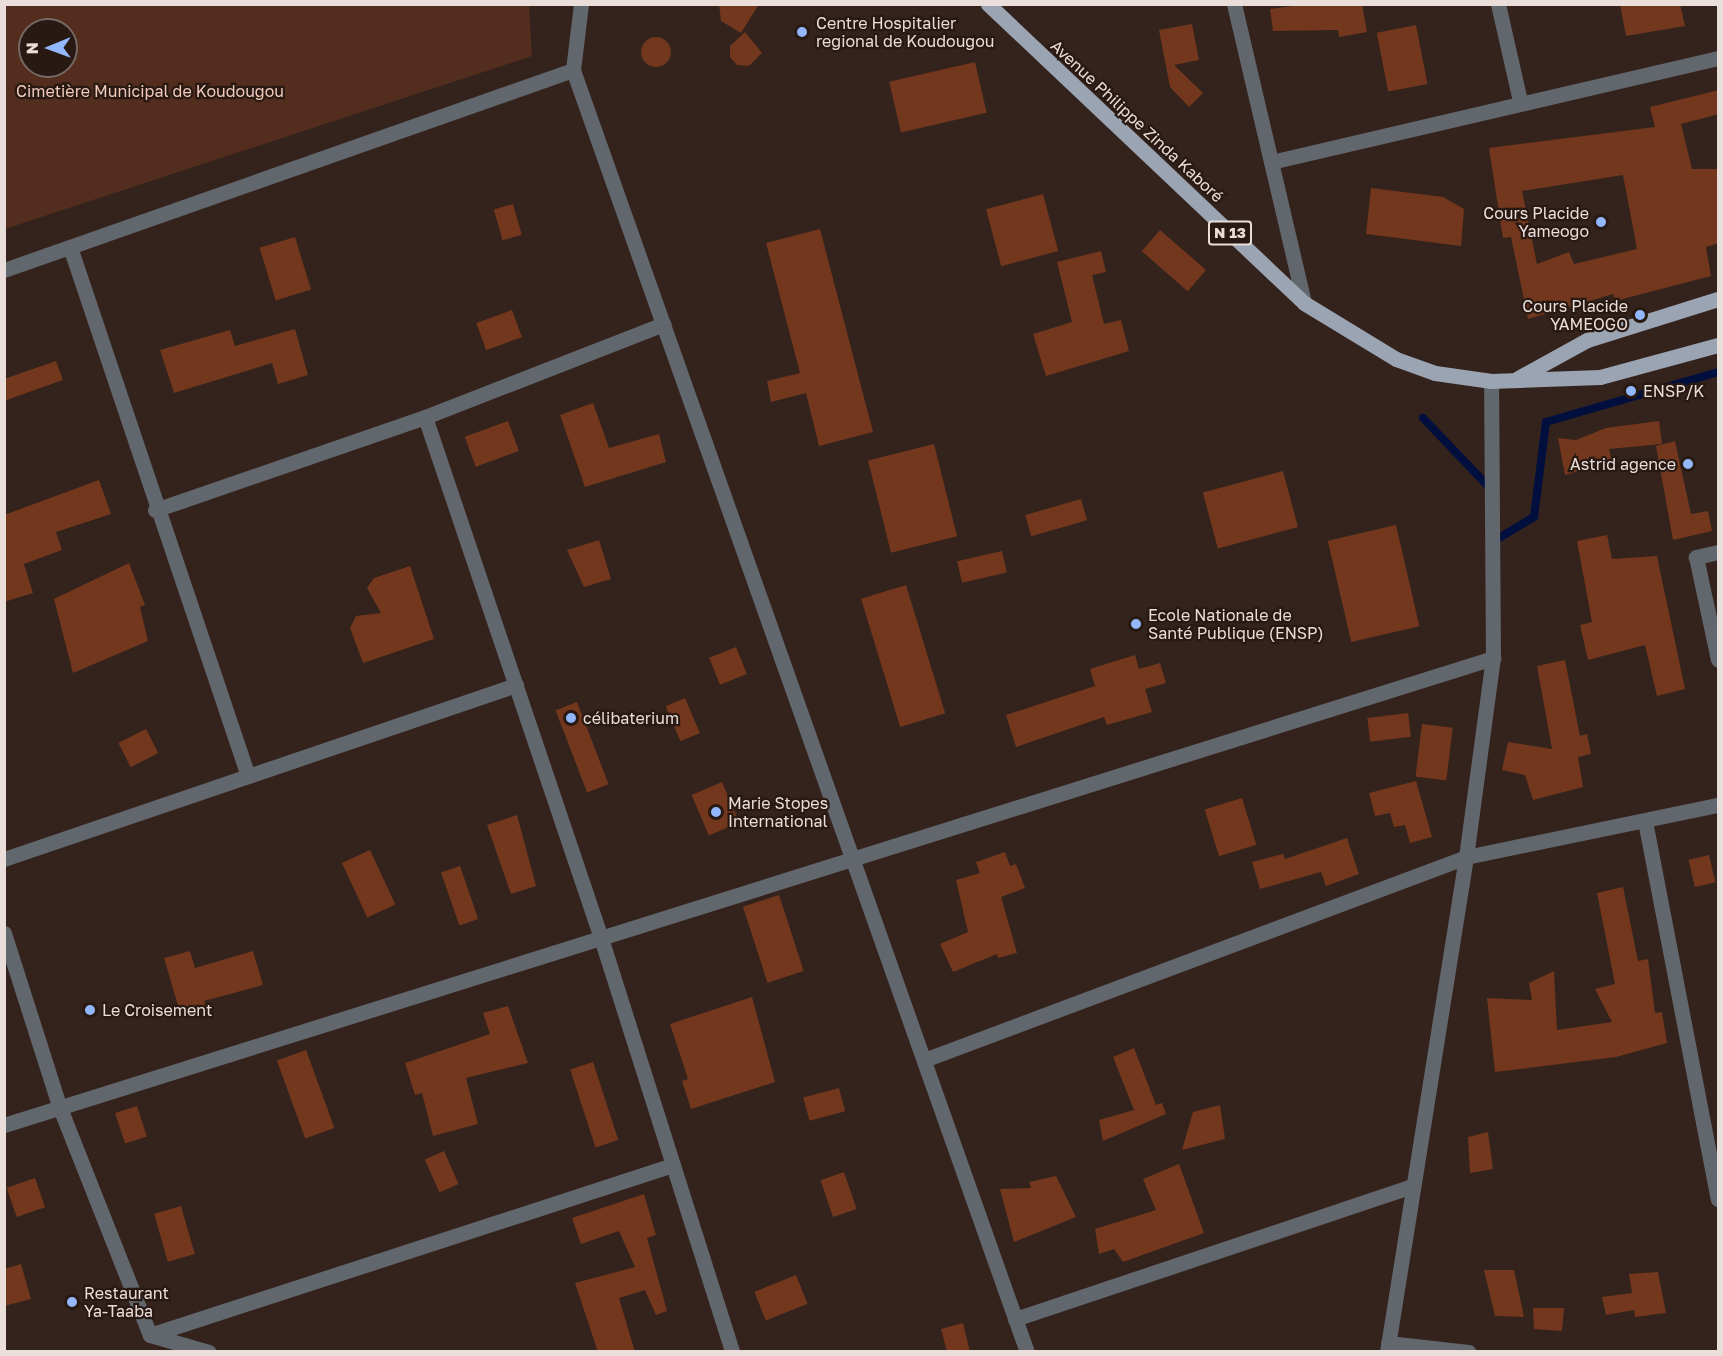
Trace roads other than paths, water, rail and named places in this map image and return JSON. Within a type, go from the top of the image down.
[{"type":"main road","name":"Avenue Philippe Zinda Kaboré","points":[[988,4],[1304,303],[1396,359],[1435,373],[1491,381],[1600,377],[1719,345]]},
{"type":"main road","name":"Avenue Philippe Zinda Kaboré","points":[[1516,379],[1587,340],[1719,300]]},
{"type":"street","points":[[581,4],[573,70],[1027,1352]]},
{"type":"street","points":[[1234,4],[1304,303]]},
{"type":"street","points":[[1498,4],[1520,101]]},
{"type":"street","points":[[1271,162],[1520,101],[1719,58]]},
{"type":"street","points":[[4,270],[573,70]]},
{"type":"street","points":[[70,247],[154,510],[248,776]]},
{"type":"street","points":[[154,510],[425,417],[663,324]]},
{"type":"street","points":[[1468,1352],[1388,1347],[1466,857],[1493,658],[1491,381]]},
{"type":"street","points":[[425,417],[601,938],[732,1352]]},
{"type":"street","points":[[1719,552],[1696,557],[1719,660]]},
{"type":"street","points":[[4,1125],[1493,658]]},
{"type":"street","points":[[4,859],[516,685]]},
{"type":"street","points":[[924,1060],[1466,857],[1719,805]]},
{"type":"street","points":[[1645,821],[1719,1199]]},
{"type":"street","points":[[4,933],[60,1108],[150,1335]]},
{"type":"street","points":[[150,1335],[673,1165]]},
{"type":"street","points":[[1015,1319],[1413,1186]]},
{"type":"street","points":[[150,1335],[209,1352]]},
{"type":"waterway","points":[[1494,541],[1534,517],[1546,422],[1718,372]]},
{"type":"waterway","points":[[1423,418],[1490,488]]},
{"type":"place","name":"Centre Hospitalier regional de Koudougou","points":[[802,32]]},
{"type":"place","name":"Cours Placide Yameogo","points":[[1601,222]]},
{"type":"place","name":"Cours Placide YAMEOGO","points":[[1640,315]]},
{"type":"place","name":"ENSP/K","points":[[1631,391]]},
{"type":"place","name":"Astrid agence","points":[[1688,464]]},
{"type":"place","name":"Ecole Nationale de Santé Publique (ENSP)","points":[[1136,624]]},
{"type":"place","name":"célibaterium","points":[[571,718]]},
{"type":"place","name":"Marie Stopes International","points":[[716,812]]},
{"type":"place","name":"Le Croisement","points":[[90,1010]]},
{"type":"place","name":"Restaurant Ya-Taaba","points":[[72,1302]]},
{"type":"park label","name":"Cimetière Municipal de Koudougou","points":[[150,91]]}]
